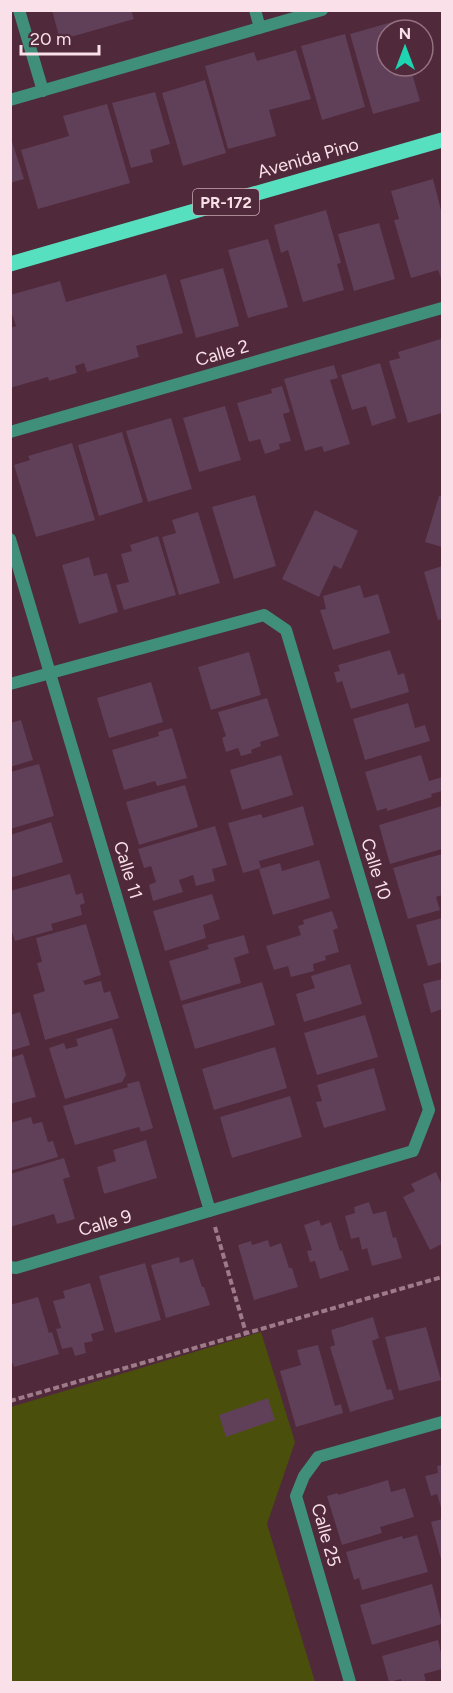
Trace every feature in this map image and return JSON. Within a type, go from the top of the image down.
[{"type":"main road","name":"Avenida Pino","points":[[10,264],[442,140]]},
{"type":"street","points":[[19,10],[43,91]]},
{"type":"street","points":[[255,10],[260,28]]},
{"type":"street","points":[[10,100],[322,10]]},
{"type":"street","name":"Calle 2","points":[[10,432],[442,308]]},
{"type":"street","name":"Calle 11","points":[[10,540],[210,1211]]},
{"type":"street","name":"Calle 10","points":[[50,672],[264,615],[286,630],[429,1110],[413,1150],[210,1211]]},
{"type":"street","points":[[10,684],[50,672]]},
{"type":"street","name":"Calle 9","points":[[10,1267],[16,1268],[210,1211]]},
{"type":"street","name":"Calle 25","points":[[350,1683],[296,1496],[304,1476],[318,1456],[442,1422]]},
{"type":"path","points":[[210,1211],[246,1333]]},
{"type":"path","points":[[10,1401],[442,1277]]},
{"type":"green space","points":[[261,1332],[295,1442],[267,1524],[315,1682],[11,1682],[11,1407]]},
{"type":"building","points":[[52,10],[131,10],[134,19],[60,40]]},
{"type":"building","points":[[375,27],[375,78],[413,78],[420,101],[373,114],[350,34]]},
{"type":"building","points":[[345,34],[365,107],[322,120],[301,46]]},
{"type":"building","points":[[296,50],[311,99],[269,110],[276,136],[228,149],[205,66],[254,52],[257,61]]},
{"type":"building","points":[[205,80],[226,153],[183,166],[162,93]]},
{"type":"building","points":[[155,92],[170,144],[150,150],[153,162],[131,168],[112,103]]},
{"type":"building","points":[[107,104],[130,183],[38,209],[21,150],[69,136],[63,116]]},
{"type":"building","points":[[10,135],[24,179],[10,183]]},
{"type":"building","points":[[433,179],[442,214],[442,278],[438,270],[411,278],[394,220],[399,219],[391,191]]},
{"type":"building","points":[[326,210],[341,263],[337,264],[344,290],[303,302],[288,250],[281,253],[274,225]]},
{"type":"building","points":[[379,223],[395,279],[354,291],[338,234]]},
{"type":"building","points":[[268,239],[288,307],[248,318],[228,250]]},
{"type":"building","points":[[223,268],[239,326],[196,338],[180,280]]},
{"type":"building","points":[[166,274],[183,333],[136,346],[139,357],[87,372],[84,363],[75,366],[77,373],[49,381],[48,377],[10,388],[10,328],[16,326],[10,308],[10,295],[60,281],[66,302]]},
{"type":"building","points":[[441,339],[442,413],[408,423],[389,361],[400,358],[398,352]]},
{"type":"building","points":[[380,363],[396,418],[372,426],[366,406],[352,410],[341,375]]},
{"type":"building","points":[[334,365],[338,378],[330,380],[350,444],[324,452],[322,446],[305,451],[284,379]]},
{"type":"building","points":[[282,386],[290,412],[283,414],[291,441],[279,444],[280,449],[265,454],[260,439],[249,442],[237,403],[272,393],[271,389]]},
{"type":"building","points":[[225,406],[241,460],[199,472],[183,418]]},
{"type":"building","points":[[171,418],[192,489],[148,502],[126,431]]},
{"type":"building","points":[[122,432],[143,502],[99,516],[78,445]]},
{"type":"building","points":[[72,443],[95,520],[36,537],[14,465],[30,460],[28,456]]},
{"type":"building","points":[[255,495],[276,566],[234,579],[212,507]]},
{"type":"building","points":[[439,496],[442,496],[442,547],[425,542]]},
{"type":"building","points":[[315,510],[358,531],[341,569],[334,565],[319,597],[282,579]]},
{"type":"building","points":[[198,512],[220,583],[179,595],[162,537],[176,533],[172,520]]},
{"type":"building","points":[[158,536],[176,595],[124,610],[116,585],[129,582],[121,554],[132,551],[130,545]]},
{"type":"building","points":[[89,557],[94,576],[107,573],[118,612],[79,624],[62,565]]},
{"type":"building","points":[[442,566],[442,619],[438,620],[424,572]]},
{"type":"building","points":[[360,585],[364,598],[378,594],[390,633],[333,650],[320,610],[326,609],[323,596]]},
{"type":"building","points":[[390,650],[398,675],[404,673],[409,692],[351,709],[342,681],[337,683],[334,672],[340,671],[338,665]]},
{"type":"building","points":[[249,652],[261,695],[211,710],[198,667]]},
{"type":"building","points":[[151,682],[163,722],[109,738],[97,698]]},
{"type":"building","points":[[267,698],[279,736],[260,742],[261,746],[251,750],[252,753],[241,756],[238,748],[226,752],[222,738],[226,736],[218,712]]},
{"type":"building","points":[[408,703],[415,728],[425,725],[430,741],[365,760],[353,719]]},
{"type":"building","points":[[21,720],[33,760],[10,767],[10,723]]},
{"type":"building","points":[[172,728],[187,778],[157,786],[155,781],[124,790],[112,750],[159,736],[158,732]]},
{"type":"building","points":[[281,755],[293,795],[242,810],[230,770]]},
{"type":"building","points":[[421,755],[429,781],[442,777],[442,791],[431,794],[432,797],[387,811],[387,808],[377,811],[365,772]]},
{"type":"building","points":[[39,764],[54,816],[10,829],[10,772]]},
{"type":"building","points":[[185,785],[198,827],[139,845],[126,802]]},
{"type":"building","points":[[303,806],[314,845],[259,861],[261,868],[243,873],[228,823],[261,814],[263,818]]},
{"type":"building","points":[[442,806],[442,849],[390,864],[379,825]]},
{"type":"building","points":[[51,822],[63,862],[10,878],[10,835]]},
{"type":"building","points":[[215,826],[227,865],[212,869],[215,881],[196,886],[193,875],[179,880],[183,892],[153,901],[149,885],[156,882],[151,866],[144,868],[138,849]]},
{"type":"building","points":[[442,854],[442,895],[436,897],[440,910],[408,919],[393,868]]},
{"type":"building","points":[[319,860],[330,898],[273,915],[259,869],[280,863],[282,871]]},
{"type":"building","points":[[70,874],[76,895],[82,893],[85,903],[80,905],[82,915],[51,924],[53,930],[15,941],[10,926],[10,891]]},
{"type":"building","points":[[212,894],[220,919],[203,925],[206,938],[165,951],[153,911]]},
{"type":"building","points":[[332,911],[338,928],[333,930],[339,952],[325,956],[326,960],[313,964],[314,971],[291,977],[288,966],[274,970],[266,946],[301,935],[298,926],[304,924],[303,920]]},
{"type":"building","points":[[442,918],[442,962],[428,966],[416,925]]},
{"type":"building","points":[[86,924],[101,975],[83,981],[85,985],[101,981],[104,993],[110,991],[119,1018],[45,1040],[33,995],[45,991],[37,963],[42,962],[36,938]]},
{"type":"building","points":[[244,935],[249,953],[234,958],[241,983],[181,1001],[169,961],[209,949],[207,945]]},
{"type":"building","points":[[350,964],[362,1004],[304,1022],[296,994],[315,988],[311,976]]},
{"type":"building","points":[[442,979],[442,1009],[431,1013],[423,984]]},
{"type":"building","points":[[262,982],[275,1025],[195,1049],[182,1005]]},
{"type":"building","points":[[20,1012],[30,1045],[10,1051],[10,1015]]},
{"type":"building","points":[[365,1015],[378,1057],[317,1075],[304,1033]]},
{"type":"building","points":[[112,1028],[126,1075],[122,1082],[65,1099],[49,1048],[64,1043],[66,1049],[78,1046],[76,1039]]},
{"type":"building","points":[[275,1047],[287,1088],[214,1110],[202,1069]]},
{"type":"building","points":[[23,1054],[36,1097],[10,1104],[10,1058]]},
{"type":"building","points":[[374,1068],[386,1110],[324,1128],[316,1102],[322,1101],[317,1085]]},
{"type":"building","points":[[139,1081],[153,1128],[141,1132],[139,1127],[75,1145],[63,1106],[128,1087],[127,1084]]},
{"type":"building","points":[[290,1096],[302,1137],[232,1158],[220,1117]]},
{"type":"building","points":[[31,1117],[33,1124],[42,1122],[48,1142],[53,1141],[58,1157],[10,1171],[10,1123]]},
{"type":"building","points":[[146,1140],[157,1178],[104,1194],[97,1167],[116,1161],[113,1150]]},
{"type":"building","points":[[64,1158],[70,1177],[63,1179],[75,1219],[57,1224],[54,1214],[10,1227],[10,1174]]},
{"type":"building","points":[[436,1172],[442,1185],[442,1244],[430,1250],[403,1197],[415,1191],[411,1184]]},
{"type":"building","points":[[369,1202],[373,1214],[386,1211],[393,1238],[396,1237],[402,1258],[372,1266],[367,1248],[362,1250],[359,1237],[351,1239],[345,1216],[355,1213],[354,1207]]},
{"type":"building","points":[[319,1220],[321,1226],[331,1222],[349,1270],[320,1279],[315,1261],[310,1262],[307,1251],[312,1250],[304,1225]]},
{"type":"building","points":[[268,1240],[270,1247],[281,1243],[298,1287],[254,1300],[238,1245],[251,1241],[252,1245]]},
{"type":"building","points":[[179,1257],[180,1263],[193,1259],[210,1305],[166,1318],[151,1265]]},
{"type":"building","points":[[145,1263],[161,1320],[115,1333],[99,1276]]},
{"type":"building","points":[[90,1283],[104,1330],[91,1334],[93,1341],[84,1343],[86,1353],[75,1356],[72,1347],[62,1349],[56,1329],[61,1328],[53,1301],[65,1298],[63,1291]]},
{"type":"building","points":[[38,1297],[49,1333],[52,1332],[59,1354],[14,1367],[10,1357],[10,1305]]},
{"type":"building","points":[[373,1317],[379,1338],[372,1341],[387,1390],[391,1389],[394,1399],[350,1412],[330,1347],[335,1345],[331,1330]]},
{"type":"building","points":[[426,1327],[441,1380],[399,1391],[385,1337]]},
{"type":"building","points":[[318,1345],[335,1406],[341,1404],[343,1413],[296,1427],[280,1371],[301,1365],[297,1350]]},
{"type":"building","points":[[268,1398],[275,1420],[226,1437],[219,1415]]},
{"type":"building","points":[[442,1465],[442,1511],[437,1494],[431,1496],[425,1476],[438,1473],[437,1466]]},
{"type":"building","points":[[388,1480],[391,1492],[405,1488],[414,1517],[380,1527],[382,1533],[342,1545],[327,1496],[338,1493],[338,1495]]},
{"type":"building","points":[[442,1519],[442,1563],[431,1522]]},
{"type":"building","points":[[417,1535],[428,1572],[362,1590],[359,1578],[354,1580],[346,1552],[402,1536],[403,1539]]},
{"type":"building","points":[[432,1584],[442,1624],[372,1645],[360,1605]]},
{"type":"building","points":[[438,1640],[442,1669],[424,1674],[426,1682],[402,1682],[401,1679],[389,1682],[382,1656]]}]
